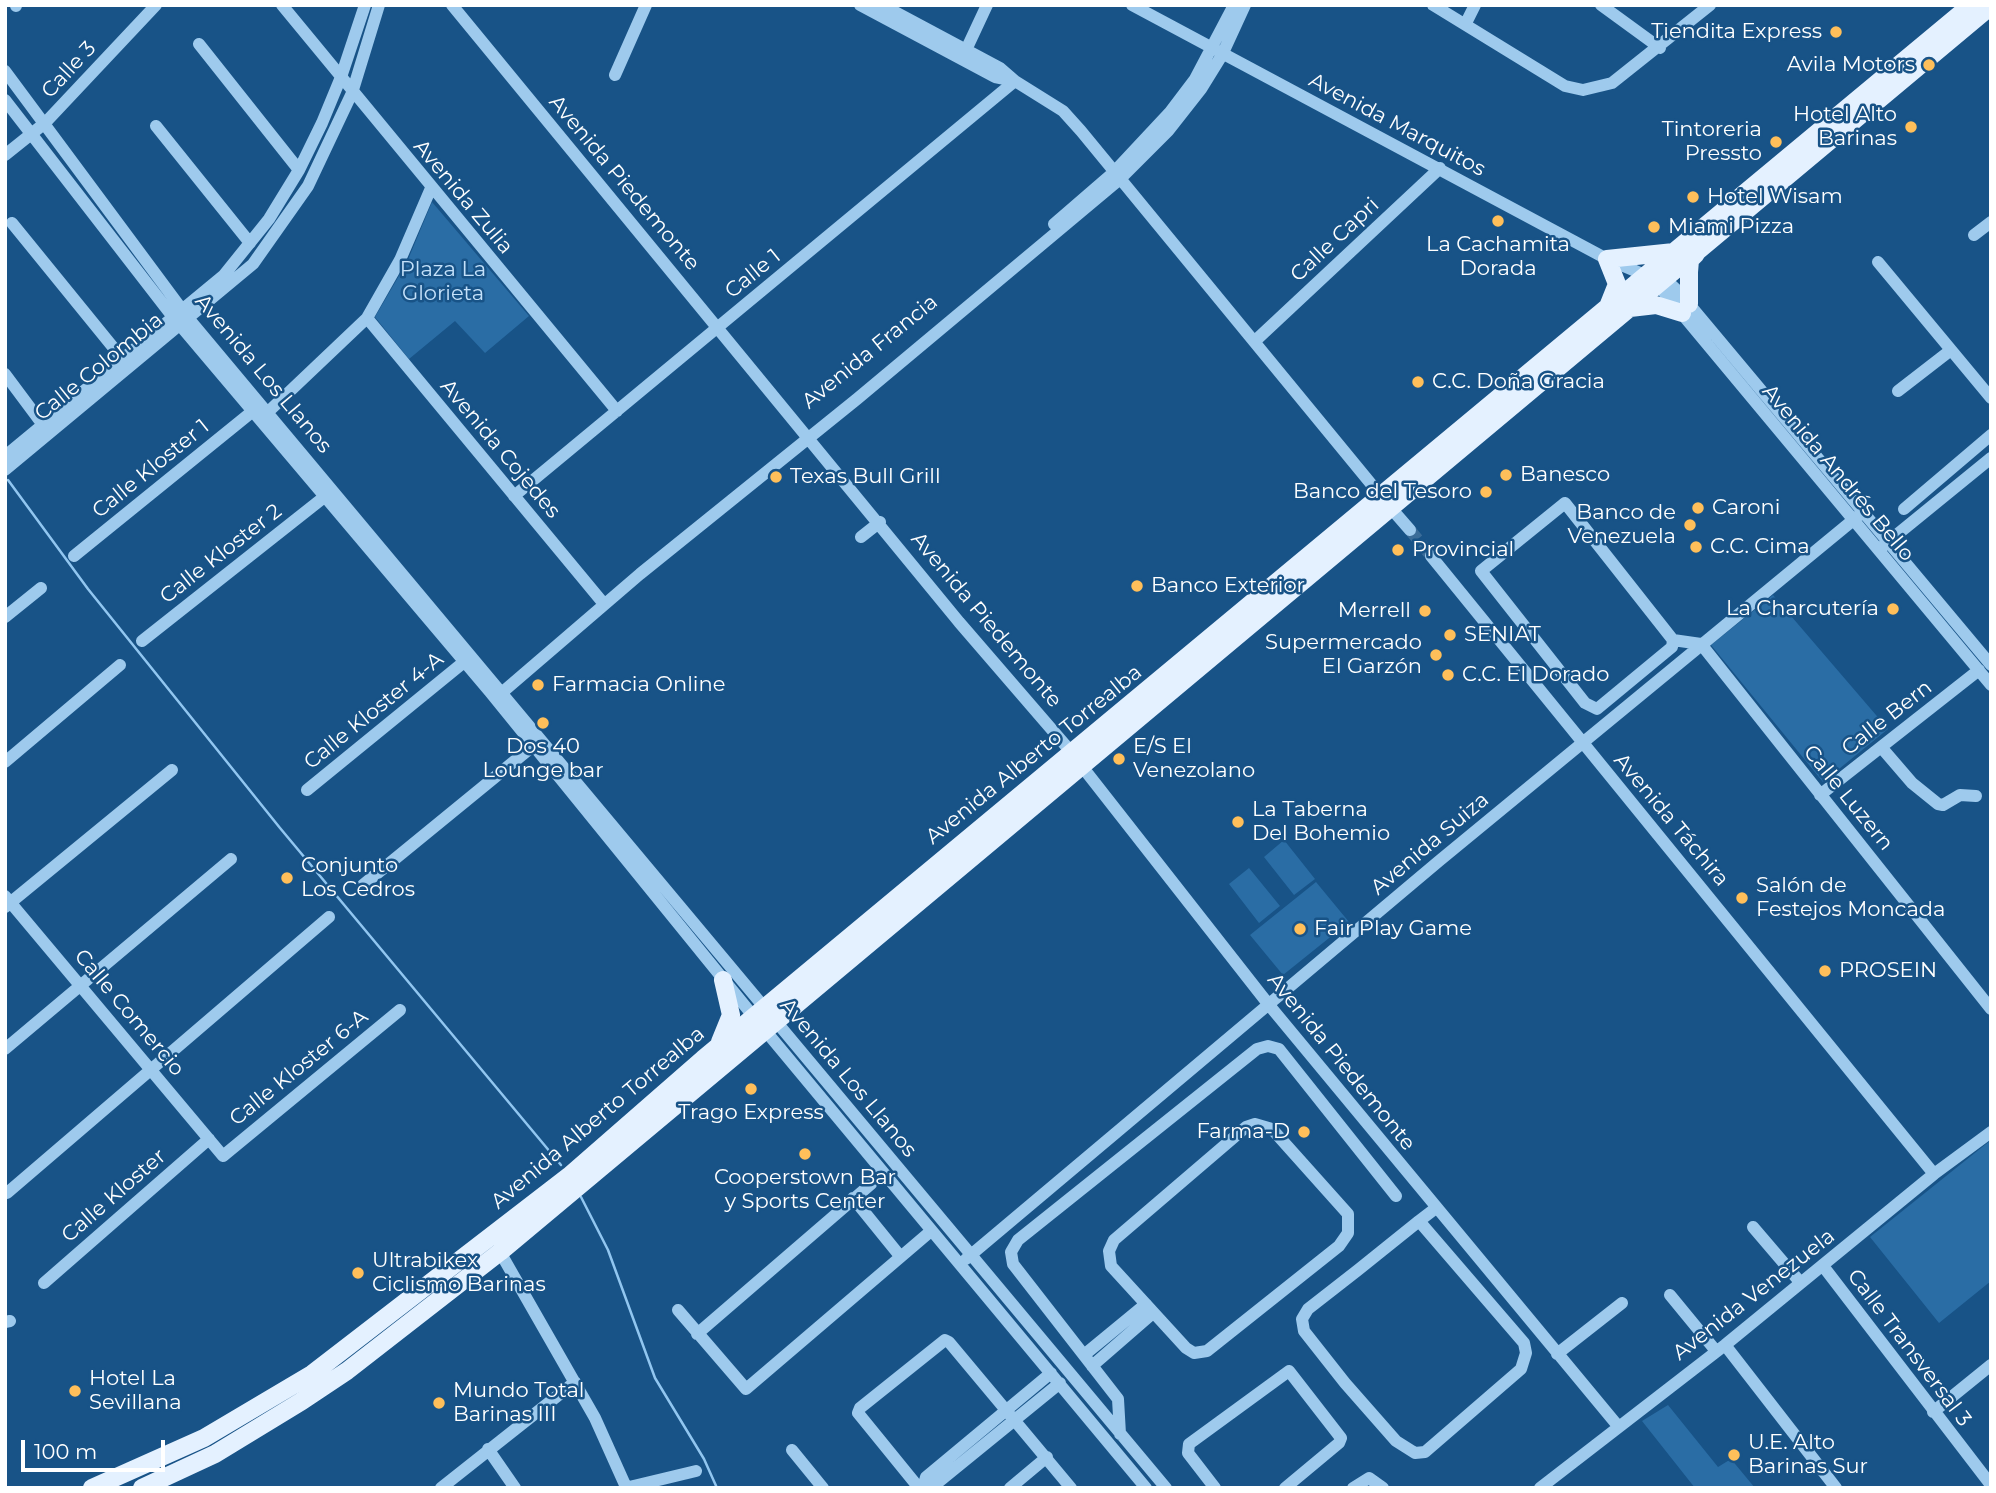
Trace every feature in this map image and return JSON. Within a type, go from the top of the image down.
[{"type":"main road","name":"Avenida Alberto Torrealba","points":[[142,1488],[215,1454],[302,1401],[347,1371],[500,1252],[765,1019],[1386,502],[1630,308],[1677,252],[1971,5]]},
{"type":"main road","name":"Avenida Alberto Torrealba","points":[[1386,502],[1606,309],[1697,252],[1991,6]]},
{"type":"main road","points":[[1606,309],[1617,284],[1607,259],[1677,252]]},
{"type":"main road","points":[[1630,308],[1656,305],[1685,309],[1690,260],[1697,252]]},
{"type":"main road","points":[[715,1050],[731,1019],[723,979]]},
{"type":"main road","name":"Avenida Alberto Torrealba","points":[[92,1488],[204,1438],[331,1361],[569,1176],[715,1050],[765,1019]]},
{"type":"street","name":"Avenida Zulia","points":[[282,5],[617,411]]},
{"type":"street","name":"Calle Colombia","points":[[5,470],[181,318],[224,275],[250,243],[299,170],[341,77],[365,5]]},
{"type":"street","name":"Calle Colombia","points":[[5,456],[39,420],[121,357],[181,318],[254,264],[308,186],[352,93],[379,5]]},
{"type":"street","name":"Avenida Piedemonte","points":[[452,5],[880,522],[959,622],[1077,759],[1269,1005],[1618,1426]]},
{"type":"street","points":[[860,5],[1015,81],[1063,111],[1410,530]]},
{"type":"street","points":[[882,5],[966,50],[997,72]]},
{"type":"street","points":[[966,50],[987,5]]},
{"type":"street","name":"Avenida Marquitos","points":[[1132,5],[1607,259],[1655,278]]},
{"type":"street","name":"Avenida Francia","points":[[1217,52],[1234,5]]},
{"type":"street","name":"Avenida Francia","points":[[496,692],[1168,131],[1245,5]]},
{"type":"street","points":[[1433,5],[1565,86],[1583,90],[1612,83],[1660,48],[1710,5]]},
{"type":"street","points":[[1466,23],[1475,5]]},
{"type":"street","points":[[1601,5],[1660,48]]},
{"type":"street","name":"Calle 3","points":[[5,155],[45,123],[155,6]]},
{"type":"street","points":[[615,75],[642,7]]},
{"type":"street","points":[[199,44],[299,170]]},
{"type":"street","name":"Avenida Los Llanos","points":[[5,71],[45,123],[181,318],[268,412],[966,1260],[1166,1488]]},
{"type":"street","name":"Calle 1","points":[[514,496],[1015,81]]},
{"type":"street","name":"Avenida Los Llanos","points":[[5,100],[323,498],[464,662],[496,692],[533,746],[723,979],[765,1019],[931,1231],[966,1260],[1055,1378],[1146,1488]]},
{"type":"street","points":[[156,126],[250,243]]},
{"type":"street","name":"Calle Capri","points":[[1255,341],[1440,169]]},
{"type":"street","points":[[268,412],[366,318],[400,260],[431,188]]},
{"type":"street","points":[[1974,235],[1991,222]]},
{"type":"street","points":[[12,223],[121,357]]},
{"type":"street","points":[[1878,262],[1991,398]]},
{"type":"street","name":"Avenida Andrés Bello","points":[[1655,278],[1863,512],[1883,546]]},
{"type":"street","name":"Avenida Andrés Bello","points":[[1685,309],[1853,520],[1883,546],[1985,667],[1991,685]]},
{"type":"street","name":"Avenida Cojedes","points":[[366,318],[603,601]]},
{"type":"street","points":[[1898,391],[1951,349]]},
{"type":"street","points":[[5,374],[39,420]]},
{"type":"street","name":"Calle Kloster 1","points":[[74,555],[253,411]]},
{"type":"street","points":[[1883,546],[1908,514],[1991,435]]},
{"type":"street","points":[[1908,514],[1991,458]]},
{"type":"street","name":"Calle Kloster 2","points":[[142,641],[323,498]]},
{"type":"street","points":[[1673,640],[1672,647],[1597,709],[1585,704],[1481,571],[1565,503],[1673,640],[1701,644]]},
{"type":"street","name":"Avenida Suiza","points":[[966,1260],[1701,644],[1863,512]]},
{"type":"street","points":[[861,537],[880,522]]},
{"type":"street","name":"Avenida Táchira","points":[[1432,556],[1582,744],[1737,930],[1934,1174]]},
{"type":"street","points":[[5,617],[41,587]]},
{"type":"street","name":"Calle Luzern","points":[[1701,644],[1991,1009]]},
{"type":"street","name":"Calle Kloster 4-A","points":[[307,790],[464,662]]},
{"type":"street","points":[[5,762],[120,665]]},
{"type":"street","name":"Calle Bern","points":[[1820,795],[1985,667]]},
{"type":"street","points":[[363,885],[533,746]]},
{"type":"street","points":[[1881,747],[1912,783],[1938,804],[1942,805],[1960,795],[1976,796]]},
{"type":"street","points":[[7,902],[172,770]]},
{"type":"street","points":[[5,1049],[231,859]]},
{"type":"street","name":"Calle Comercio","points":[[7,902],[223,1156]]},
{"type":"street","points":[[7,1194],[329,917]]},
{"type":"street","name":"Calle Kloster 6-A","points":[[223,1156],[400,1010]]},
{"type":"street","points":[[1120,1434],[1118,1399],[1013,1264],[1011,1252],[1018,1240],[1257,1049],[1268,1046],[1279,1049],[1396,1196]]},
{"type":"street","points":[[1250,1125],[1264,1125],[1272,1129],[1348,1214],[1348,1233],[1339,1246],[1207,1351],[1195,1353],[1186,1348],[1149,1308],[1111,1266],[1108,1256],[1112,1243],[1250,1125]]},
{"type":"street","name":"Avenida Venezuela","points":[[1540,1488],[1823,1266],[1934,1174],[1991,1132]]},
{"type":"street","name":"Calle Kloster","points":[[44,1283],[209,1139]]},
{"type":"street","points":[[1092,1154],[1106,1170]]},
{"type":"street","points":[[697,1334],[871,1184]]},
{"type":"street","points":[[853,1198],[900,1256]]},
{"type":"street","points":[[1419,1221],[1524,1343],[1527,1353],[1521,1369],[1425,1452],[1415,1453],[1396,1441],[1345,1382],[1304,1331],[1301,1319],[1308,1309],[1419,1221],[1436,1208]]},
{"type":"street","points":[[1753,1227],[1800,1282]]},
{"type":"street","points":[[678,1310],[746,1389],[931,1231]]},
{"type":"street","points":[[500,1252],[595,1418],[626,1487],[696,1471]]},
{"type":"street","name":"Calle Transversal 3","points":[[1823,1266],[1991,1485]]},
{"type":"street","points":[[1670,1295],[1720,1348],[1836,1488]]},
{"type":"street","points":[[1557,1354],[1622,1303]]},
{"type":"street","points":[[1088,1360],[1149,1308]]},
{"type":"street","points":[[1055,1378],[1011,1414],[926,1477],[921,1488],[858,1413],[860,1408],[944,1340],[949,1342],[1011,1414],[1071,1488]]},
{"type":"street","points":[[1933,1412],[1991,1365]]},
{"type":"street","points":[[1215,1488],[1188,1453],[1189,1444],[1289,1371],[1341,1438],[1339,1443],[1285,1488]]},
{"type":"street","points":[[442,1488],[488,1448],[575,1382]]},
{"type":"street","points":[[931,1488],[1011,1414]]},
{"type":"street","points":[[488,1448],[515,1488]]},
{"type":"street","points":[[792,1450],[823,1488]]},
{"type":"street","points":[[1010,1488],[1047,1457]]},
{"type":"street","points":[[1353,1488],[1369,1478],[1383,1488]]},
{"type":"green space","name":"Plaza La Glorieta","points":[[432,202],[529,316],[485,353],[455,321],[409,359],[375,317],[407,262]]},
{"type":"green space","points":[[1773,595],[1888,729],[1823,782],[1711,645]]},
{"type":"green space","points":[[1284,840],[1315,879],[1294,895],[1264,857]]},
{"type":"green space","points":[[1249,868],[1280,906],[1259,923],[1229,884]]},
{"type":"green space","name":"Fair Play Game","points":[[1316,882],[1349,922],[1283,975],[1250,935]]},
{"type":"green space","points":[[1991,1140],[1991,1281],[1939,1323],[1870,1237]]},
{"type":"green space","points":[[1668,1405],[1718,1467],[1731,1459],[1755,1488],[1695,1488],[1642,1421]]},
{"type":"waterway","points":[[8,480],[88,589],[280,828],[561,1165]]},
{"type":"waterway","points":[[581,1197],[608,1250],[655,1378],[704,1459],[717,1488]]},
{"type":"tunnel","points":[[1410,530],[1431,556]]},
{"type":"place","name":"Tiendita Express","points":[[1836,32]]},
{"type":"place","name":"Avila Motors","points":[[1929,65]]},
{"type":"place","name":"Hotel Alto Barinas","points":[[1911,127]]},
{"type":"place","name":"Tintoreria Pressto","points":[[1776,142]]},
{"type":"place","name":"Hotel Wisam","points":[[1693,197]]},
{"type":"place","name":"La Cachamita Dorada","points":[[1498,221]]},
{"type":"place","name":"Miami Pizza","points":[[1654,227]]},
{"type":"place","name":"C.C. Doña Gracia","points":[[1418,382]]},
{"type":"place","name":"Banesco","points":[[1506,475]]},
{"type":"place","name":"Texas Bull Grill","points":[[776,477]]},
{"type":"place","name":"Banco del Tesoro","points":[[1486,492]]},
{"type":"place","name":"Caroni","points":[[1698,508]]},
{"type":"place","name":"Banco de Venezuela","points":[[1690,525]]},
{"type":"place","name":"C.C. Cima","points":[[1696,547]]},
{"type":"place","name":"Provincial","points":[[1398,550]]},
{"type":"place","name":"Banco Exterior","points":[[1137,586]]},
{"type":"place","name":"La Charcutería","points":[[1893,609]]},
{"type":"place","name":"Merrell","points":[[1425,611]]},
{"type":"place","name":"SENIAT","points":[[1450,635]]},
{"type":"place","name":"Supermercado El Garzón","points":[[1436,655]]},
{"type":"place","name":"C.C. El Dorado","points":[[1448,675]]},
{"type":"place","name":"Farmacia Online","points":[[538,685]]},
{"type":"place","name":"Dos 40 Lounge bar","points":[[543,723]]},
{"type":"place","name":"E/S El Venezolano","points":[[1119,759]]},
{"type":"place","name":"La Taberna Del Bohemio","points":[[1238,822]]},
{"type":"place","name":"Conjunto Los Cedros","points":[[287,878]]},
{"type":"place","name":"Salón de Festejos Moncada","points":[[1742,898]]},
{"type":"place","name":"Fair Play Game","points":[[1300,929]]},
{"type":"place","name":"PROSEIN","points":[[1825,971]]},
{"type":"place","name":"Trago Express","points":[[751,1089]]},
{"type":"place","name":"Farma-D","points":[[1304,1132]]},
{"type":"place","name":"Cooperstown Bar y Sports Center","points":[[805,1154]]},
{"type":"place","name":"Ultrabikex Ciclismo Barinas","points":[[358,1273]]},
{"type":"place","name":"Hotel La Sevillana","points":[[75,1391]]},
{"type":"place","name":"Mundo Total Barinas III","points":[[439,1403]]},
{"type":"place","name":"U.E. Alto Barinas Sur","points":[[1734,1455]]}]
